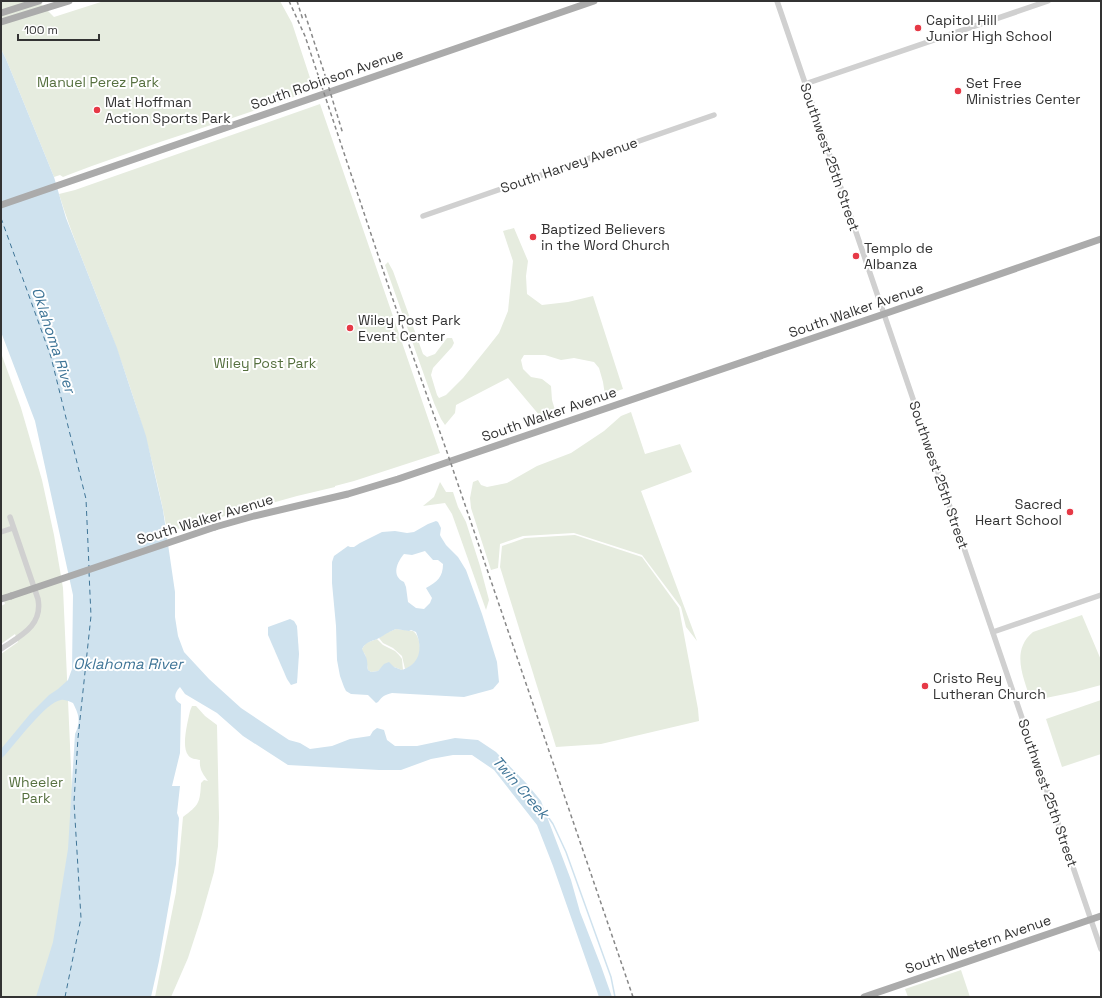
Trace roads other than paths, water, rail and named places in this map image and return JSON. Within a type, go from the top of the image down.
[{"type":"main road","points":[[1,13],[39,1]]},
{"type":"main road","points":[[1,22],[69,1]]},
{"type":"main road","name":"South Robinson Avenue","points":[[1,205],[577,4],[594,1]]},
{"type":"main road","name":"South Walker Avenue","points":[[1,599],[215,527],[254,516],[348,494],[398,479],[1101,239]]},
{"type":"main road","name":"South Western Avenue","points":[[864,997],[1101,916]]},
{"type":"street","name":"Southwest 25th Street","points":[[777,1],[1101,949]]},
{"type":"street","points":[[805,84],[1048,1]]},
{"type":"street","name":"South Harvey Avenue","points":[[423,216],[714,115]]},
{"type":"street","points":[[1,649],[31,628],[38,615],[39,607],[38,599],[10,517]]},
{"type":"street","points":[[1,532],[13,528]]},
{"type":"street","points":[[993,632],[1101,595]]},
{"type":"water","name":"Oklahoma River","points":[[1,49],[54,177],[66,218],[117,348],[146,436],[163,510],[175,592],[175,617],[178,636],[184,652],[209,679],[241,708],[289,740],[300,743],[310,749],[332,746],[350,739],[370,736],[377,728],[384,730],[387,740],[395,746],[417,746],[455,738],[478,740],[496,752],[541,801],[571,880],[580,912],[612,997],[599,997],[537,825],[494,770],[472,755],[453,755],[431,759],[401,770],[288,765],[243,736],[217,713],[185,694],[180,687],[175,696],[181,704],[180,753],[172,786],[180,786],[177,813],[179,818],[176,864],[159,961],[151,997],[36,997],[53,942],[68,849],[75,734],[78,725],[78,718],[77,711],[73,703],[66,700],[55,702],[32,723],[1,759],[1,749],[30,714],[49,695],[68,680],[72,669],[73,595],[35,421],[1,332]]},
{"type":"water","points":[[436,521],[438,522],[441,528],[441,537],[446,545],[458,557],[466,570],[497,662],[499,682],[493,689],[464,697],[392,693],[387,694],[376,703],[368,695],[351,694],[346,691],[344,687],[337,660],[336,626],[332,583],[332,562],[334,556],[348,546],[354,547],[382,532],[414,532]],"holes":[[[425,551],[433,560],[438,560],[443,564],[443,569],[439,579],[426,588],[432,598],[430,603],[424,609],[416,608],[408,602],[406,587],[404,582],[396,573],[396,569],[404,554],[412,555]],[[396,629],[411,630],[416,632],[419,644],[416,660],[413,664],[402,670],[394,667],[389,662],[384,664],[378,671],[371,672],[368,670],[367,659],[362,649],[368,643]]]},
{"type":"water","points":[[290,619],[294,621],[297,626],[299,654],[297,683],[291,685],[268,635],[268,627]]},
{"type":"waterway","name":"Twin Creek","points":[[546,814],[553,824],[566,852],[611,977],[615,997]]},
{"type":"railway","points":[[289,1],[305,36],[391,294],[447,452],[633,997]]},
{"type":"railway","points":[[297,1],[303,20]]},
{"type":"railway","points":[[305,14],[343,134]]},
{"type":"place","name":"Capitol Hill Junior High School","points":[[918,28]]},
{"type":"place","name":"Set Free Ministries Center","points":[[958,91]]},
{"type":"place","name":"Mat Hoffman Action Sports Park","points":[[97,110]]},
{"type":"place","name":"Baptized Believers in the Word Church","points":[[533,237]]},
{"type":"place","name":"Templo de Albanza","points":[[856,256]]},
{"type":"place","name":"Wiley Post Park Event Center","points":[[350,328]]},
{"type":"place","name":"Sacred Heart School","points":[[1070,512]]},
{"type":"place","name":"Cristo Rey Lutheran Church","points":[[925,686]]},
{"type":"park label","name":"Manuel Perez Park","points":[[98,82]]},
{"type":"park label","name":"Wiley Post Park","points":[[265,363]]},
{"type":"park label","name":"Wheeler Park","points":[[36,790]]}]
